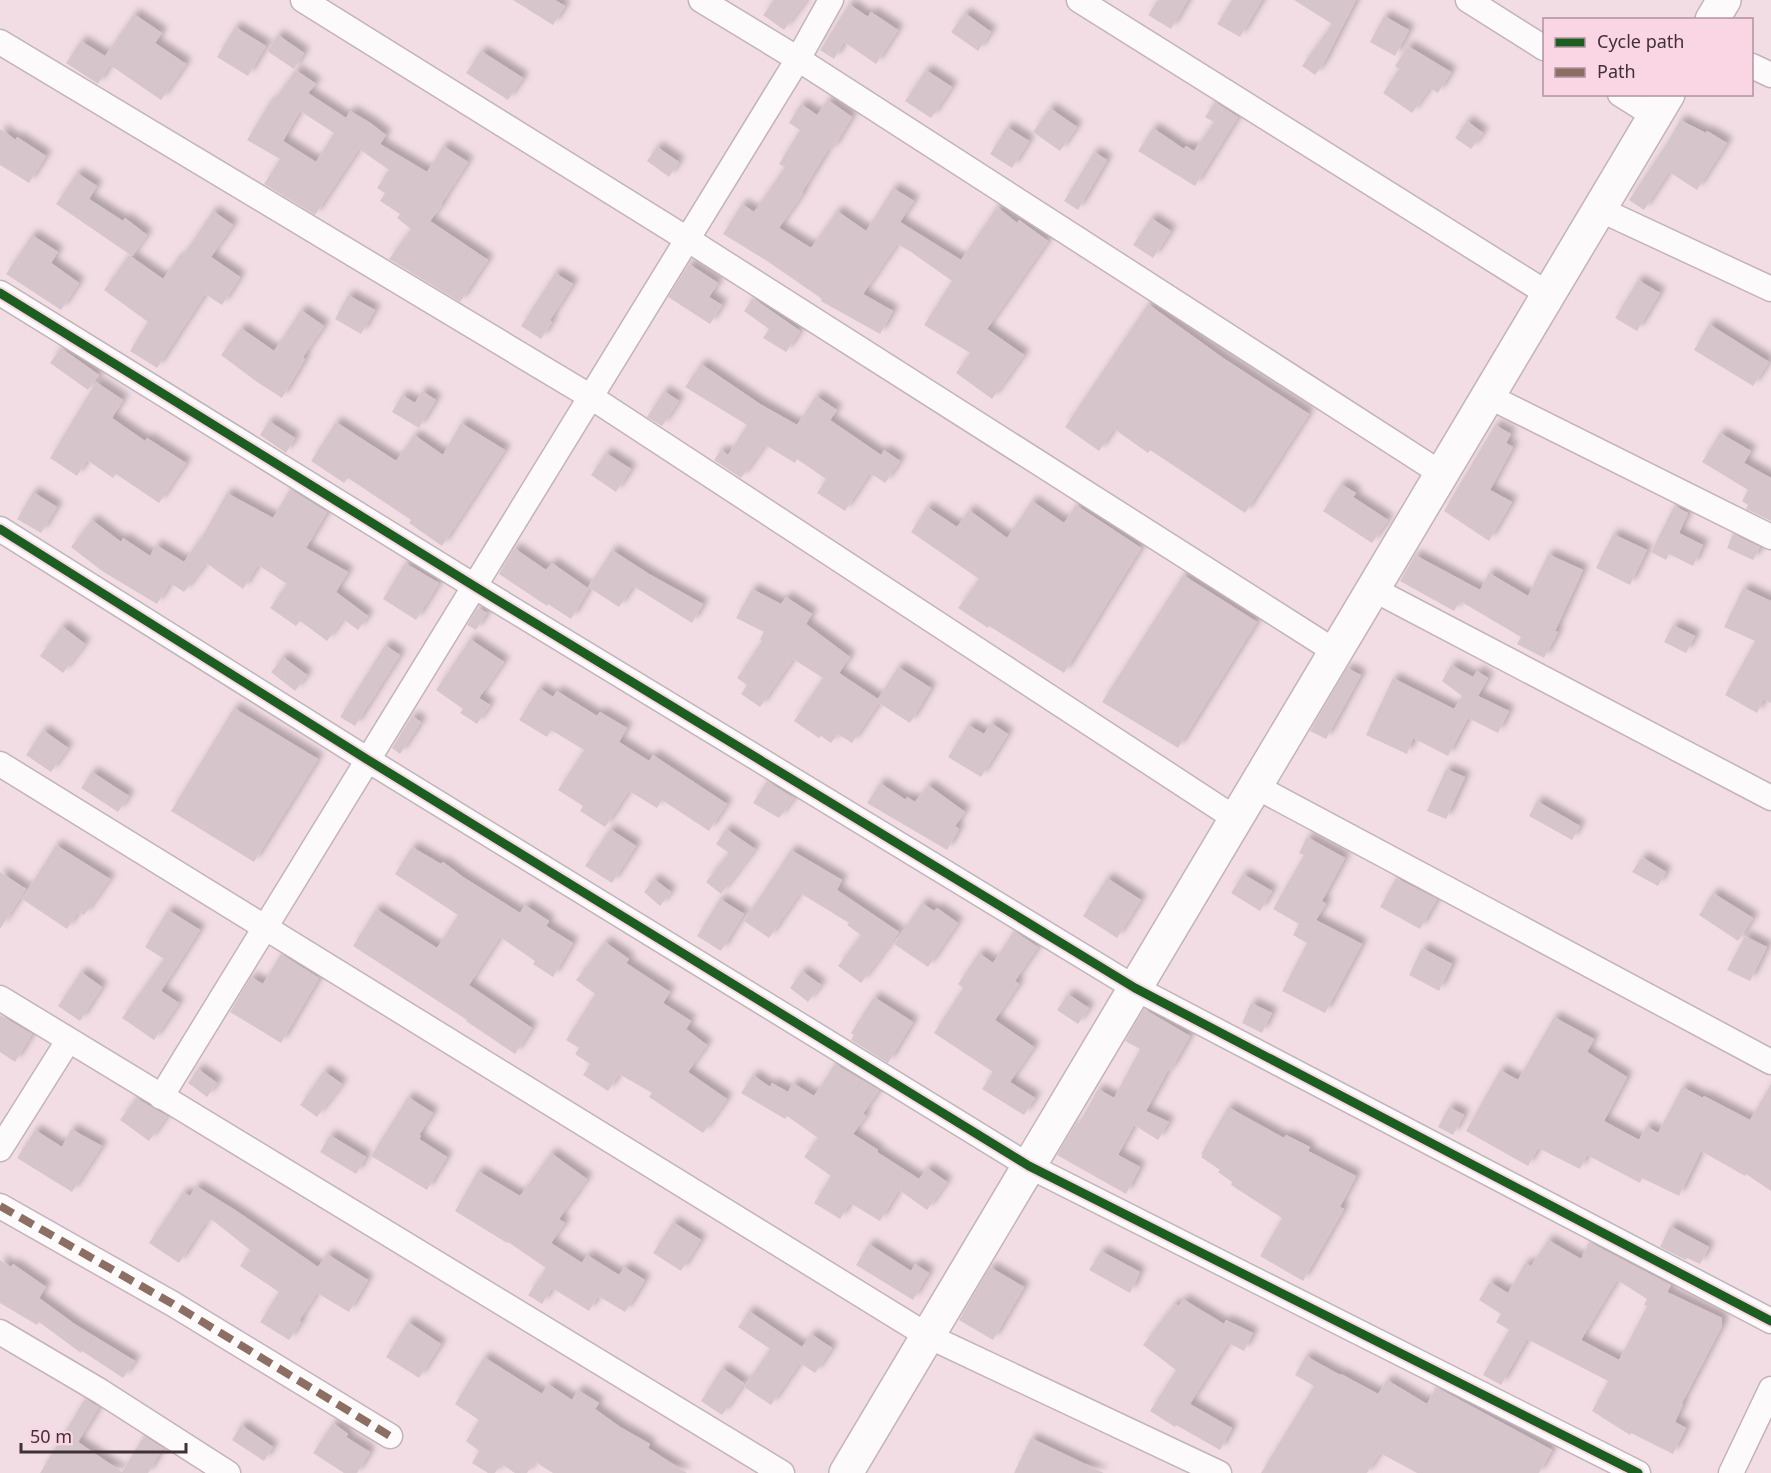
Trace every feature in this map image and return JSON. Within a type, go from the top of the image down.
[{"type":"street","points":[[303,0],[687,239],[1336,652]]},
{"type":"street","points":[[701,0],[798,59],[1442,474]]},
{"type":"street","points":[[161,1097],[798,59],[831,0]]},
{"type":"street","points":[[1079,0],[1548,294]]},
{"type":"street","points":[[1468,0],[1543,47]]},
{"type":"street","points":[[1713,18],[1724,0]]},
{"type":"street","points":[[0,42],[591,397],[1236,819]]},
{"type":"street","points":[[1753,66],[1771,75]]},
{"type":"street","points":[[846,1473],[1661,105],[1627,96]]},
{"type":"street","points":[[1599,209],[1771,289]]},
{"type":"street","points":[[0,293],[474,586],[1135,988],[1771,1321]]},
{"type":"street","points":[[1488,396],[1771,537]]},
{"type":"street","points":[[0,529],[368,760],[1029,1166],[1638,1473]]},
{"type":"street","points":[[1373,589],[1771,798]]},
{"type":"street","points":[[0,764],[928,1336],[1219,1473]]},
{"type":"street","points":[[1256,786],[1771,1062]]},
{"type":"street","points":[[0,998],[782,1473]]},
{"type":"street","points":[[0,1149],[68,1041]]},
{"type":"street","points":[[0,1206],[173,1304],[390,1436]]},
{"type":"street","points":[[0,1332],[100,1391],[228,1473]]},
{"type":"street","points":[[1731,1473],[1771,1389]]},
{"type":"building","points":[[513,0],[555,0],[565,6],[553,25]]},
{"type":"building","points":[[774,0],[806,0],[784,30],[763,15]]},
{"type":"building","points":[[1158,0],[1188,0],[1171,29],[1148,15]]},
{"type":"building","points":[[1232,0],[1262,0],[1240,37],[1217,24]]},
{"type":"building","points":[[1294,0],[1356,0],[1315,75],[1302,66],[1332,24]]},
{"type":"building","points":[[849,4],[868,17],[871,12],[898,30],[876,64],[844,42],[834,59],[820,50]]},
{"type":"building","points":[[965,13],[991,32],[978,51],[951,32]]},
{"type":"building","points":[[134,14],[162,33],[155,43],[186,64],[161,100],[110,65],[98,84],[66,63],[81,41],[105,56]]},
{"type":"building","points":[[1384,16],[1409,30],[1395,56],[1370,42]]},
{"type":"building","points":[[235,27],[266,46],[248,76],[217,57]]},
{"type":"building","points":[[278,35],[304,53],[294,69],[267,51]]},
{"type":"building","points":[[1408,46],[1451,72],[1438,93],[1430,88],[1412,113],[1383,93],[1399,69],[1395,66]]},
{"type":"building","points":[[481,51],[523,78],[508,100],[466,73]]},
{"type":"building","points":[[296,70],[316,84],[308,93],[346,118],[350,111],[369,122],[386,135],[380,144],[427,172],[443,146],[468,162],[430,221],[488,260],[460,302],[389,259],[411,229],[397,218],[400,214],[380,201],[385,193],[377,188],[389,170],[359,149],[315,215],[264,184],[280,159],[247,140],[270,102],[272,103]],"holes":[[[300,111],[334,133],[316,162],[283,141]]]},
{"type":"building","points":[[926,70],[952,87],[931,118],[905,101]]},
{"type":"building","points":[[828,100],[852,117],[832,150],[829,148],[803,193],[779,228],[811,248],[837,211],[866,231],[893,188],[914,201],[900,222],[961,260],[997,207],[1017,223],[1019,220],[1048,241],[987,329],[1024,355],[992,399],[956,373],[970,353],[924,325],[952,281],[911,252],[897,244],[863,294],[893,311],[880,334],[821,301],[822,299],[767,261],[723,234],[742,204],[754,212],[785,167],[779,164],[800,130],[789,123],[801,104],[817,115]]},
{"type":"building","points":[[1215,102],[1238,117],[1195,186],[1138,151],[1153,128],[1184,149],[1186,146],[1194,151],[1214,122],[1205,117]]},
{"type":"building","points":[[1050,108],[1077,127],[1060,151],[1033,132]]},
{"type":"building","points":[[1680,120],[1706,133],[1707,131],[1727,143],[1697,190],[1669,172],[1644,210],[1629,200]]},
{"type":"building","points":[[1467,121],[1483,133],[1471,149],[1455,138]]},
{"type":"building","points":[[1007,127],[1029,141],[1012,168],[990,154]]},
{"type":"building","points":[[0,129],[46,156],[29,183],[0,165]]},
{"type":"building","points":[[657,147],[679,162],[669,177],[647,161]]},
{"type":"building","points":[[1094,152],[1107,160],[1078,210],[1064,201]]},
{"type":"building","points":[[77,173],[97,186],[89,199],[123,221],[125,218],[147,235],[132,256],[56,204]]},
{"type":"building","points":[[213,211],[233,225],[211,257],[240,277],[222,305],[205,294],[157,368],[130,351],[148,322],[104,290],[129,255],[163,279],[178,258],[180,260]]},
{"type":"building","points":[[1151,218],[1171,231],[1153,258],[1133,245]]},
{"type":"building","points":[[32,235],[58,252],[51,263],[79,283],[61,310],[6,274]]},
{"type":"building","points":[[689,264],[718,283],[709,297],[722,305],[710,324],[668,297]]},
{"type":"building","points":[[555,273],[573,284],[541,339],[521,326]]},
{"type":"building","points":[[1638,280],[1660,293],[1637,331],[1615,318]]},
{"type":"building","points":[[348,295],[375,310],[361,334],[335,319]]},
{"type":"building","points":[[753,298],[800,331],[786,352],[763,338],[769,329],[744,311]]},
{"type":"building","points":[[1148,304],[1223,358],[1309,414],[1245,513],[1150,450],[1148,453],[1114,429],[1099,451],[1065,427]]},
{"type":"building","points":[[301,310],[324,326],[303,357],[305,359],[282,398],[221,355],[241,328],[274,351]]},
{"type":"building","points":[[1709,324],[1769,362],[1753,386],[1694,350]]},
{"type":"building","points":[[61,348],[99,375],[88,390],[50,363]]},
{"type":"building","points":[[701,364],[760,404],[797,425],[816,396],[837,410],[830,420],[881,455],[884,450],[900,461],[885,483],[870,473],[845,511],[817,493],[826,479],[797,459],[795,463],[765,445],[741,478],[714,460],[721,450],[728,455],[747,425],[685,387]]},
{"type":"building","points":[[96,382],[123,400],[112,418],[145,441],[147,438],[186,463],[159,503],[116,474],[113,478],[87,460],[77,476],[50,458]]},
{"type":"building","points":[[422,391],[436,400],[419,428],[392,412],[402,395],[415,403]]},
{"type":"building","points":[[664,391],[679,401],[662,426],[647,417]]},
{"type":"building","points":[[269,421],[295,438],[286,453],[260,435]]},
{"type":"building","points":[[336,422],[396,461],[414,435],[443,455],[461,423],[505,450],[442,546],[409,523],[411,520],[348,478],[344,483],[311,461]]},
{"type":"building","points":[[1495,425],[1511,434],[1506,443],[1513,447],[1490,490],[1512,502],[1489,541],[1444,511]]},
{"type":"building","points":[[1720,433],[1751,451],[1744,463],[1771,478],[1771,521],[1746,509],[1748,505],[1742,501],[1748,490],[1702,462]]},
{"type":"building","points":[[606,453],[631,469],[616,492],[591,475]]},
{"type":"building","points":[[1341,484],[1356,493],[1353,497],[1388,520],[1372,543],[1323,511]]},
{"type":"building","points":[[290,489],[327,512],[306,548],[348,572],[336,592],[368,616],[358,630],[343,619],[327,641],[300,621],[296,626],[270,608],[287,584],[258,565],[243,589],[206,563],[184,592],[170,583],[157,604],[102,571],[71,547],[92,520],[121,542],[123,538],[150,556],[156,545],[184,562],[199,542],[227,493],[273,518]]},
{"type":"building","points":[[33,492],[57,507],[41,533],[17,519]]},
{"type":"building","points":[[1032,501],[1064,523],[1076,505],[1141,548],[1064,673],[958,608],[979,579],[911,532],[927,507],[957,527],[969,510],[1007,538]]},
{"type":"building","points":[[1674,506],[1688,513],[1679,533],[1703,545],[1693,566],[1669,554],[1666,560],[1651,552]]},
{"type":"building","points":[[1613,534],[1647,550],[1630,585],[1596,568]]},
{"type":"building","points":[[1733,534],[1760,547],[1753,560],[1727,548]]},
{"type":"building","points":[[514,548],[546,570],[552,563],[589,589],[571,619],[499,574]]},
{"type":"building","points":[[612,550],[703,604],[692,623],[633,586],[619,607],[588,587]]},
{"type":"building","points":[[1548,554],[1583,570],[1555,631],[1558,632],[1544,658],[1517,644],[1521,637],[1460,601],[1454,611],[1400,581],[1415,555],[1480,590],[1489,573],[1528,596]]},
{"type":"building","points":[[405,563],[439,583],[416,620],[383,599]]},
{"type":"building","points":[[1183,575],[1257,622],[1178,748],[1102,702]]},
{"type":"building","points":[[1743,588],[1771,601],[1771,703],[1764,699],[1757,713],[1725,695],[1755,641],[1724,627]]},
{"type":"building","points":[[752,589],[781,604],[786,597],[812,614],[806,624],[850,657],[839,673],[878,699],[898,667],[931,688],[910,723],[879,703],[852,743],[838,734],[831,743],[821,736],[819,738],[794,721],[823,678],[793,659],[760,707],[741,694],[747,685],[737,678],[762,641],[760,639],[764,632],[736,618]]},
{"type":"building","points":[[478,608],[487,613],[476,630],[467,625]]},
{"type":"building","points":[[1673,625],[1695,636],[1686,653],[1664,642]]},
{"type":"building","points":[[62,626],[85,644],[63,673],[40,656]]},
{"type":"building","points":[[470,639],[504,662],[479,698],[490,705],[477,724],[460,713],[463,709],[436,690]]},
{"type":"building","points":[[385,645],[400,655],[355,726],[340,717]]},
{"type":"building","points":[[283,657],[307,675],[295,691],[271,672]]},
{"type":"building","points":[[1451,665],[1473,677],[1477,671],[1488,678],[1478,696],[1509,711],[1498,733],[1468,718],[1448,756],[1413,738],[1407,754],[1366,735],[1393,678],[1454,709],[1462,696],[1442,681]]},
{"type":"building","points":[[1347,668],[1361,675],[1326,739],[1310,731]]},
{"type":"building","points":[[539,688],[553,697],[557,691],[597,716],[600,712],[627,728],[619,742],[649,761],[653,755],[727,804],[709,831],[662,800],[657,808],[629,791],[605,827],[580,811],[583,806],[558,790],[584,750],[551,730],[547,737],[519,720]]},
{"type":"building","points":[[234,708],[318,759],[254,862],[171,811]]},
{"type":"building","points":[[412,716],[421,722],[400,754],[392,748]]},
{"type":"building","points":[[991,723],[1008,734],[981,777],[948,757],[968,725],[984,734]]},
{"type":"building","points":[[43,730],[68,748],[51,772],[26,755]]},
{"type":"building","points":[[1446,769],[1465,777],[1446,819],[1427,811]]},
{"type":"building","points":[[92,772],[129,796],[118,812],[81,788]]},
{"type":"building","points":[[767,781],[794,798],[779,818],[753,803]]},
{"type":"building","points":[[880,783],[906,800],[907,797],[915,802],[928,785],[965,812],[955,826],[959,829],[947,850],[867,803]]},
{"type":"building","points":[[1537,801],[1580,826],[1572,840],[1529,816]]},
{"type":"building","points":[[610,829],[636,846],[612,883],[585,866]]},
{"type":"building","points":[[726,829],[755,849],[721,894],[706,882],[729,853],[716,844]]},
{"type":"building","points":[[1307,837],[1345,858],[1322,901],[1326,904],[1316,920],[1362,944],[1325,1013],[1282,991],[1307,943],[1293,935],[1299,924],[1273,909],[1304,855],[1299,853]]},
{"type":"building","points":[[56,845],[110,879],[84,915],[78,912],[67,929],[22,899]]},
{"type":"building","points":[[412,847],[441,864],[443,862],[520,913],[525,905],[549,921],[546,926],[573,943],[553,977],[533,964],[535,961],[500,937],[469,985],[532,1028],[515,1054],[353,946],[376,909],[437,948],[458,915],[395,874]]},
{"type":"building","points":[[791,850],[842,880],[837,890],[899,932],[861,983],[838,966],[861,935],[847,925],[849,923],[800,893],[769,938],[744,921]]},
{"type":"building","points":[[1642,857],[1666,872],[1658,886],[1632,872]]},
{"type":"building","points":[[0,872],[26,889],[0,929]]},
{"type":"building","points":[[1243,874],[1272,891],[1260,911],[1231,893]]},
{"type":"building","points":[[1107,878],[1141,900],[1117,938],[1083,916]]},
{"type":"building","points":[[1396,878],[1437,899],[1420,929],[1380,907]]},
{"type":"building","points":[[654,879],[671,892],[660,906],[644,892]]},
{"type":"building","points":[[1713,893],[1753,918],[1738,941],[1699,915]]},
{"type":"building","points":[[720,899],[744,914],[721,951],[697,936]]},
{"type":"building","points":[[922,903],[934,911],[937,908],[958,923],[928,967],[894,944]]},
{"type":"building","points":[[168,910],[200,930],[161,991],[179,1003],[154,1040],[122,1018],[164,959],[145,947]]},
{"type":"building","points":[[1014,931],[1038,947],[1015,981],[1019,984],[995,1020],[1034,1047],[1010,1082],[1035,1098],[1024,1115],[982,1089],[993,1072],[934,1033],[963,988],[958,984],[979,953],[993,963]]},
{"type":"building","points":[[1745,936],[1767,947],[1750,981],[1727,970]]},
{"type":"building","points":[[605,942],[629,959],[626,963],[670,992],[663,1003],[691,1021],[686,1029],[707,1045],[688,1072],[727,1099],[703,1133],[649,1097],[652,1093],[619,1074],[608,1091],[583,1075],[590,1064],[575,1054],[579,1048],[566,1040],[595,994],[576,980]]},
{"type":"building","points":[[1422,948],[1452,964],[1439,991],[1409,975]]},
{"type":"building","points":[[281,954],[319,978],[281,1043],[230,1012],[251,977],[263,984]]},
{"type":"building","points":[[802,971],[821,985],[808,1002],[790,988]]},
{"type":"building","points":[[81,972],[102,987],[80,1021],[58,1006]]},
{"type":"building","points":[[1068,994],[1089,1008],[1078,1024],[1057,1010]]},
{"type":"building","points":[[874,997],[913,1022],[888,1063],[851,1040],[854,1035],[851,1033]]},
{"type":"building","points":[[1251,1003],[1272,1013],[1262,1033],[1242,1023]]},
{"type":"building","points":[[1144,1009],[1190,1036],[1146,1111],[1169,1122],[1158,1140],[1134,1125],[1118,1155],[1140,1167],[1126,1194],[1057,1155],[1075,1125],[1077,1127],[1098,1089],[1114,1098],[1140,1049],[1125,1041]]},
{"type":"building","points":[[0,1015],[32,1034],[15,1062],[0,1052]]},
{"type":"building","points":[[1554,1017],[1594,1039],[1587,1052],[1627,1077],[1604,1121],[1639,1140],[1646,1126],[1658,1133],[1682,1087],[1750,1120],[1771,1084],[1771,1191],[1746,1174],[1745,1176],[1701,1151],[1679,1196],[1642,1178],[1640,1183],[1587,1155],[1580,1169],[1538,1148],[1528,1166],[1466,1131],[1500,1070],[1518,1080]]},
{"type":"building","points":[[835,1064],[879,1090],[863,1114],[866,1116],[853,1134],[919,1179],[927,1168],[947,1182],[927,1210],[899,1190],[880,1221],[850,1203],[840,1219],[814,1203],[831,1176],[804,1157],[818,1138],[787,1116],[785,1119],[741,1093],[753,1075],[770,1087],[772,1083],[788,1092],[793,1083],[814,1096]]},
{"type":"building","points":[[198,1069],[217,1083],[207,1097],[188,1083]]},
{"type":"building","points":[[324,1071],[342,1084],[317,1117],[300,1105]]},
{"type":"building","points":[[408,1097],[433,1113],[419,1135],[421,1136],[419,1139],[447,1157],[427,1190],[371,1156]]},
{"type":"building","points":[[136,1098],[167,1116],[149,1141],[120,1120]]},
{"type":"building","points":[[1228,1107],[1284,1138],[1286,1135],[1310,1147],[1308,1151],[1356,1176],[1340,1207],[1344,1209],[1303,1281],[1260,1256],[1282,1218],[1231,1185],[1232,1182],[1218,1172],[1220,1170],[1201,1157]]},
{"type":"building","points":[[1449,1107],[1464,1115],[1453,1135],[1438,1127]]},
{"type":"building","points":[[71,1129],[102,1146],[72,1192],[17,1158],[35,1130],[62,1147]]},
{"type":"building","points":[[330,1135],[366,1157],[356,1174],[320,1152]]},
{"type":"building","points":[[551,1153],[587,1179],[559,1219],[565,1223],[551,1243],[582,1263],[587,1255],[619,1275],[624,1267],[645,1280],[625,1312],[598,1296],[589,1311],[552,1288],[542,1304],[528,1295],[546,1268],[508,1242],[455,1211],[478,1171],[520,1196]]},
{"type":"building","points":[[196,1186],[318,1267],[327,1254],[368,1280],[349,1312],[317,1293],[289,1340],[260,1322],[279,1292],[240,1266],[250,1250],[211,1219],[208,1223],[206,1222],[179,1263],[149,1243],[183,1192],[190,1196]]},
{"type":"building","points":[[673,1222],[701,1240],[681,1271],[653,1253]]},
{"type":"building","points":[[1670,1226],[1709,1247],[1700,1264],[1660,1247]]},
{"type":"building","points":[[1548,1240],[1581,1259],[1589,1242],[1671,1285],[1667,1292],[1722,1318],[1722,1326],[1682,1403],[1675,1422],[1686,1428],[1673,1454],[1631,1433],[1630,1435],[1592,1411],[1608,1381],[1527,1339],[1501,1385],[1483,1375],[1509,1330],[1496,1322],[1501,1314],[1479,1300],[1490,1282],[1508,1293],[1525,1263],[1531,1266]],"holes":[[[1617,1280],[1647,1299],[1644,1305],[1647,1306],[1619,1360],[1581,1340]]]},
{"type":"building","points":[[869,1244],[911,1271],[915,1264],[929,1273],[913,1300],[856,1265]]},
{"type":"building","points":[[1101,1251],[1140,1272],[1130,1293],[1089,1270]]},
{"type":"building","points":[[0,1260],[11,1267],[13,1264],[46,1287],[39,1298],[76,1325],[135,1361],[123,1378],[82,1351],[81,1353],[39,1322],[37,1325],[0,1303]]},
{"type":"building","points":[[990,1267],[1024,1287],[993,1340],[959,1320]]},
{"type":"building","points":[[1183,1299],[1224,1324],[1226,1320],[1253,1333],[1244,1351],[1228,1343],[1190,1404],[1232,1428],[1220,1450],[1176,1425],[1175,1427],[1150,1411],[1176,1370],[1143,1345],[1174,1304],[1179,1306]]},
{"type":"building","points":[[749,1311],[802,1347],[811,1334],[832,1348],[815,1373],[800,1363],[771,1405],[744,1387],[770,1349],[738,1327]]},
{"type":"building","points":[[408,1322],[441,1344],[419,1378],[386,1357]]},
{"type":"building","points":[[1306,1356],[1378,1394],[1387,1380],[1427,1404],[1436,1387],[1552,1450],[1539,1473],[1417,1473],[1380,1453],[1367,1473],[1261,1473],[1314,1386],[1295,1375]]},
{"type":"building","points":[[484,1357],[542,1394],[548,1384],[572,1400],[578,1390],[599,1403],[595,1409],[650,1444],[648,1448],[687,1473],[553,1473],[535,1462],[527,1473],[515,1473],[501,1464],[495,1473],[488,1473],[472,1463],[479,1451],[466,1441],[479,1420],[455,1404]]},
{"type":"building","points":[[722,1368],[744,1383],[722,1415],[701,1401]]},
{"type":"building","points":[[85,1399],[99,1407],[78,1442],[122,1472],[144,1436],[163,1448],[148,1473],[40,1473]]},
{"type":"building","points":[[333,1423],[348,1434],[346,1437],[370,1452],[357,1473],[344,1473],[313,1453]]},
{"type":"building","points":[[241,1425],[273,1447],[264,1461],[232,1440]]},
{"type":"building","points":[[1031,1438],[1104,1473],[1014,1473]]},
{"type":"marked path","points":[[0,1206],[173,1304],[390,1436]]},
{"type":"cycle path","points":[[0,293],[474,586],[1135,988],[1771,1321]]},
{"type":"cycle path","points":[[0,529],[368,760],[1029,1166],[1638,1473]]}]
